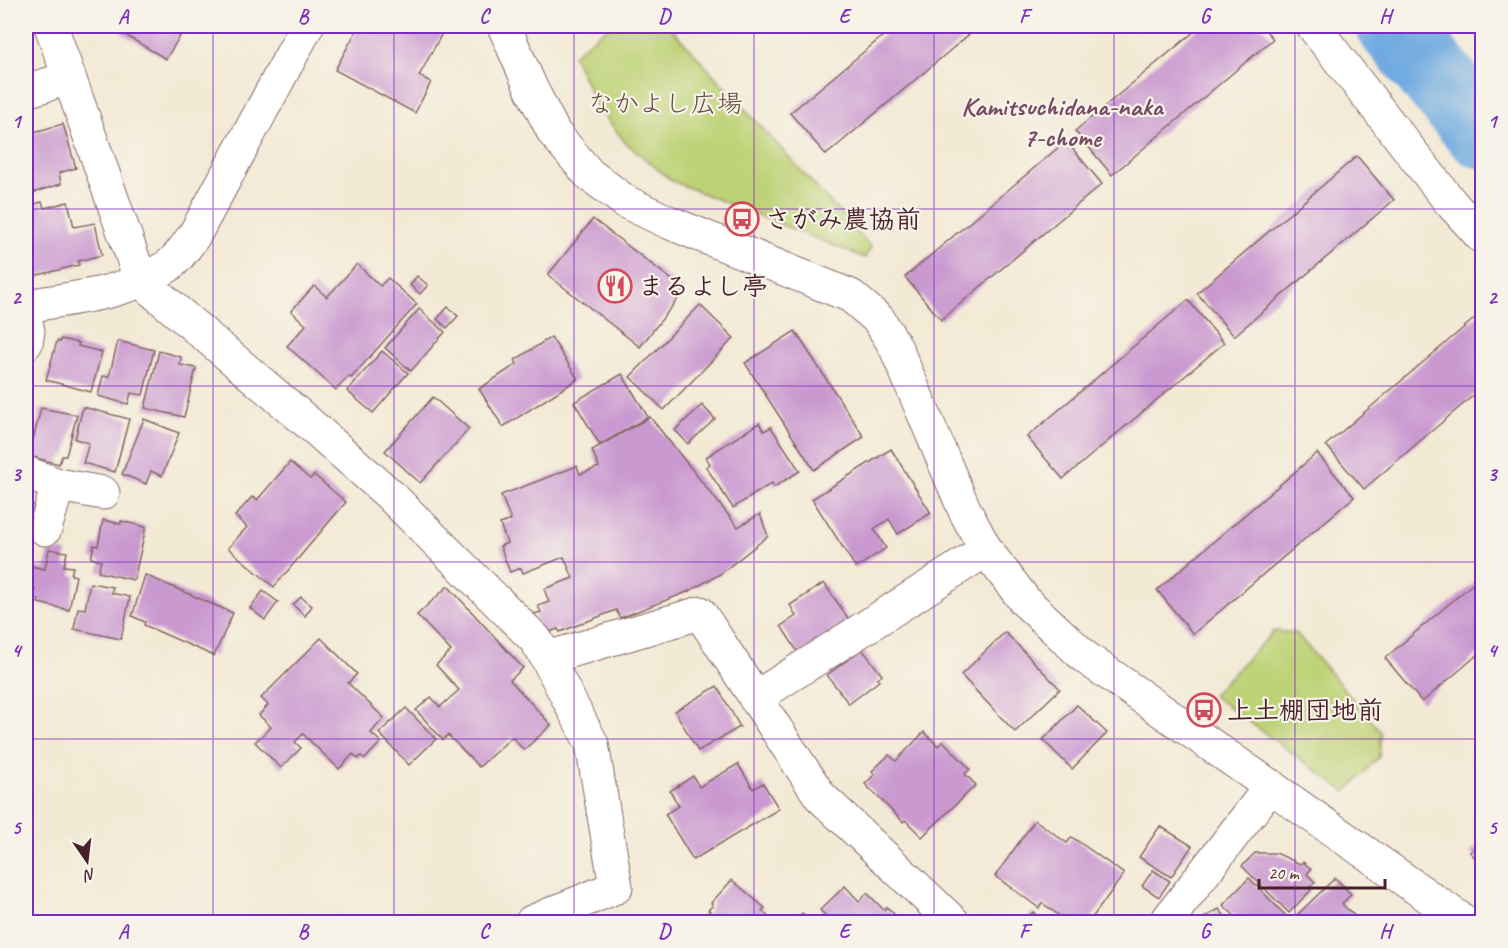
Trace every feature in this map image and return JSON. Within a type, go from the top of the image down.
[{"type":"street","points":[[51,26],[141,281],[390,495],[535,639],[547,658],[592,744],[616,887],[532,922]]},
{"type":"street","points":[[26,306],[101,293],[141,281],[169,265],[195,234],[307,26]]},
{"type":"street","points":[[504,26],[554,134],[589,174],[626,202],[668,222],[851,296],[879,320],[895,346],[965,511],[986,550],[1025,601],[1086,658],[1465,922]]},
{"type":"street","points":[[1314,26],[1451,202],[1482,237]]},
{"type":"street","points":[[26,91],[69,78]]},
{"type":"street","points":[[26,322],[28,331],[26,343]]},
{"type":"street","points":[[26,473],[58,485],[102,493]]},
{"type":"street","points":[[45,529],[58,485]]},
{"type":"street","points":[[755,699],[986,550]]},
{"type":"street","points":[[547,658],[700,613],[820,796],[953,922]]},
{"type":"street","points":[[1166,922],[1272,786]]},
{"type":"path","points":[[1472,26],[1482,39]]},
{"type":"green space","name":"なかよし広場","points":[[609,26],[669,26],[871,247],[865,258],[672,181],[625,142],[596,105],[573,55]]},
{"type":"green space","points":[[1274,631],[1296,633],[1381,732],[1379,757],[1346,792],[1212,695]]},
{"type":"building","points":[[124,26],[186,26],[166,59],[120,32]]},
{"type":"building","points":[[359,26],[446,26],[419,76],[431,82],[415,113],[335,70]]},
{"type":"building","points":[[895,26],[979,26],[826,155],[790,113]]},
{"type":"building","points":[[1201,26],[1262,26],[1273,39],[1112,175],[1075,131]]},
{"type":"building","points":[[26,53],[31,71],[26,72]]},
{"type":"building","points":[[63,124],[76,168],[59,173],[61,184],[26,195],[26,134]]},
{"type":"building","points":[[1066,141],[1102,184],[941,320],[905,277]]},
{"type":"building","points":[[1357,156],[1394,200],[1234,336],[1197,293]]},
{"type":"building","points":[[42,202],[44,208],[68,202],[74,227],[95,223],[102,255],[78,261],[79,265],[34,276],[26,242],[26,206]]},
{"type":"building","points":[[593,219],[685,290],[640,347],[548,275]]},
{"type":"building","points":[[357,264],[380,286],[388,278],[417,304],[351,378],[349,376],[336,390],[287,346],[306,325],[291,311],[314,286],[327,297]]},
{"type":"building","points":[[417,276],[428,285],[420,294],[410,285]]},
{"type":"building","points":[[1188,300],[1224,343],[1063,479],[1027,437]]},
{"type":"building","points":[[700,305],[734,338],[664,410],[630,377]]},
{"type":"building","points":[[448,307],[458,316],[447,328],[437,319]]},
{"type":"building","points":[[419,309],[445,332],[411,371],[385,348]]},
{"type":"building","points":[[1482,312],[1482,388],[1364,489],[1326,445]]},
{"type":"building","points":[[795,331],[864,437],[814,470],[745,363]]},
{"type":"building","points":[[551,337],[578,379],[503,427],[479,389],[517,364],[515,360]]},
{"type":"building","points":[[61,339],[102,352],[91,392],[46,380],[57,341],[60,342]]},
{"type":"building","points":[[118,341],[154,350],[143,395],[131,393],[128,404],[98,396],[103,376],[109,377]]},
{"type":"building","points":[[159,351],[181,357],[180,365],[196,368],[184,417],[145,408]]},
{"type":"building","points":[[382,351],[408,373],[373,413],[347,391]]},
{"type":"building","points":[[622,374],[648,417],[600,445],[574,402]]},
{"type":"building","points":[[433,397],[469,429],[420,483],[385,451]]},
{"type":"building","points":[[702,405],[715,419],[688,444],[675,430]]},
{"type":"building","points":[[83,407],[129,419],[115,472],[83,463],[89,443],[75,439]]},
{"type":"building","points":[[41,408],[77,415],[66,456],[62,456],[59,464],[29,456]]},
{"type":"building","points":[[650,417],[738,527],[760,514],[768,536],[720,574],[687,592],[620,618],[616,610],[560,632],[558,629],[542,635],[534,614],[541,612],[538,606],[549,602],[544,589],[573,578],[564,557],[523,573],[521,568],[510,572],[500,546],[507,543],[500,524],[511,520],[501,495],[577,466],[580,474],[599,467],[592,450]]},
{"type":"building","points":[[144,419],[179,433],[162,476],[151,471],[146,484],[122,474]]},
{"type":"building","points":[[759,423],[764,431],[771,427],[800,471],[774,487],[772,483],[733,508],[706,467],[710,464],[706,457]]},
{"type":"building","points":[[891,449],[931,513],[898,534],[889,519],[874,529],[886,548],[856,568],[812,499]]},
{"type":"building","points":[[1317,453],[1354,497],[1193,634],[1157,590]]},
{"type":"building","points":[[290,462],[310,479],[314,475],[346,502],[274,587],[228,548],[247,527],[235,516],[252,497],[257,500]]},
{"type":"building","points":[[26,503],[34,505],[26,536]]},
{"type":"building","points":[[103,520],[121,524],[121,521],[146,527],[134,580],[98,572],[101,561],[91,558],[94,545],[98,546]]},
{"type":"building","points":[[49,549],[67,552],[64,566],[73,567],[71,575],[76,576],[69,610],[38,603],[39,599],[33,599],[35,590],[26,588],[30,566],[45,569]]},
{"type":"building","points":[[145,575],[233,613],[214,656],[144,625],[145,622],[132,616]]},
{"type":"building","points":[[1482,576],[1482,651],[1422,702],[1385,658]]},
{"type":"building","points":[[90,583],[113,587],[111,593],[130,597],[121,639],[74,629],[78,608],[85,609]]},
{"type":"building","points":[[824,583],[850,621],[799,654],[781,626],[796,616],[790,605]]},
{"type":"building","points":[[448,586],[523,668],[510,680],[551,725],[524,750],[512,737],[479,767],[448,735],[443,740],[416,710],[431,697],[440,707],[459,690],[436,665],[451,651],[417,615]]},
{"type":"building","points":[[263,591],[278,602],[265,620],[250,608]]},
{"type":"building","points":[[301,597],[312,606],[305,616],[293,605]]},
{"type":"building","points":[[1005,632],[1060,689],[1015,732],[961,675]]},
{"type":"building","points":[[321,638],[357,674],[348,683],[384,718],[371,733],[381,742],[365,759],[361,756],[358,759],[353,754],[339,769],[303,734],[295,742],[301,748],[281,768],[255,742],[271,727],[259,715],[268,705],[261,698]]},
{"type":"building","points":[[862,649],[882,675],[877,679],[879,681],[849,704],[827,675]]},
{"type":"building","points":[[717,686],[740,727],[698,751],[675,711]]},
{"type":"building","points":[[1077,705],[1107,733],[1072,769],[1043,740]]},
{"type":"building","points":[[406,708],[436,739],[409,765],[379,733]]},
{"type":"building","points":[[924,732],[938,746],[943,741],[970,769],[965,774],[976,785],[922,837],[905,820],[903,822],[865,784],[875,774],[872,771],[889,755],[896,761]]},
{"type":"building","points":[[738,764],[753,789],[763,783],[779,809],[693,860],[665,814],[679,806],[670,791],[693,776],[699,787]]},
{"type":"building","points":[[1035,820],[1067,843],[1072,837],[1124,874],[1089,922],[1068,922],[1042,903],[1039,908],[995,876]]},
{"type":"building","points":[[1160,826],[1192,846],[1171,877],[1139,857]]},
{"type":"building","points":[[1482,841],[1482,866],[1470,852]]},
{"type":"building","points":[[1255,853],[1276,853],[1300,864],[1303,862],[1311,869],[1307,874],[1315,882],[1309,888],[1311,890],[1289,913],[1242,866]]},
{"type":"building","points":[[1153,870],[1170,881],[1159,897],[1142,886]]},
{"type":"building","points":[[1249,878],[1289,919],[1286,922],[1241,922],[1223,905]]},
{"type":"building","points":[[1335,878],[1351,894],[1342,904],[1361,922],[1297,922],[1293,919]]},
{"type":"building","points":[[732,880],[765,908],[762,911],[770,918],[766,922],[709,922],[704,918],[713,905],[711,903]]},
{"type":"building","points":[[845,886],[859,901],[867,893],[884,910],[887,907],[902,922],[829,922],[831,921],[820,910]]},
{"type":"building","points":[[1219,909],[1229,922],[1198,922],[1202,919]]},
{"type":"building","points":[[1033,912],[1043,922],[1022,922]]},
{"type":"building","points":[[802,913],[812,922],[792,922]]},
{"type":"waterway","points":[[1394,26],[1482,131]]},
{"type":"place","name":"さがみ農協前","points":[[742,219]]},
{"type":"place","name":"まるよし亭","points":[[615,286]]},
{"type":"place","name":"上土棚団地前","points":[[1204,710]]},
{"type":"district","name":"Kamitsuchidana-naka 7-chome","points":[[1062,122]]}]
